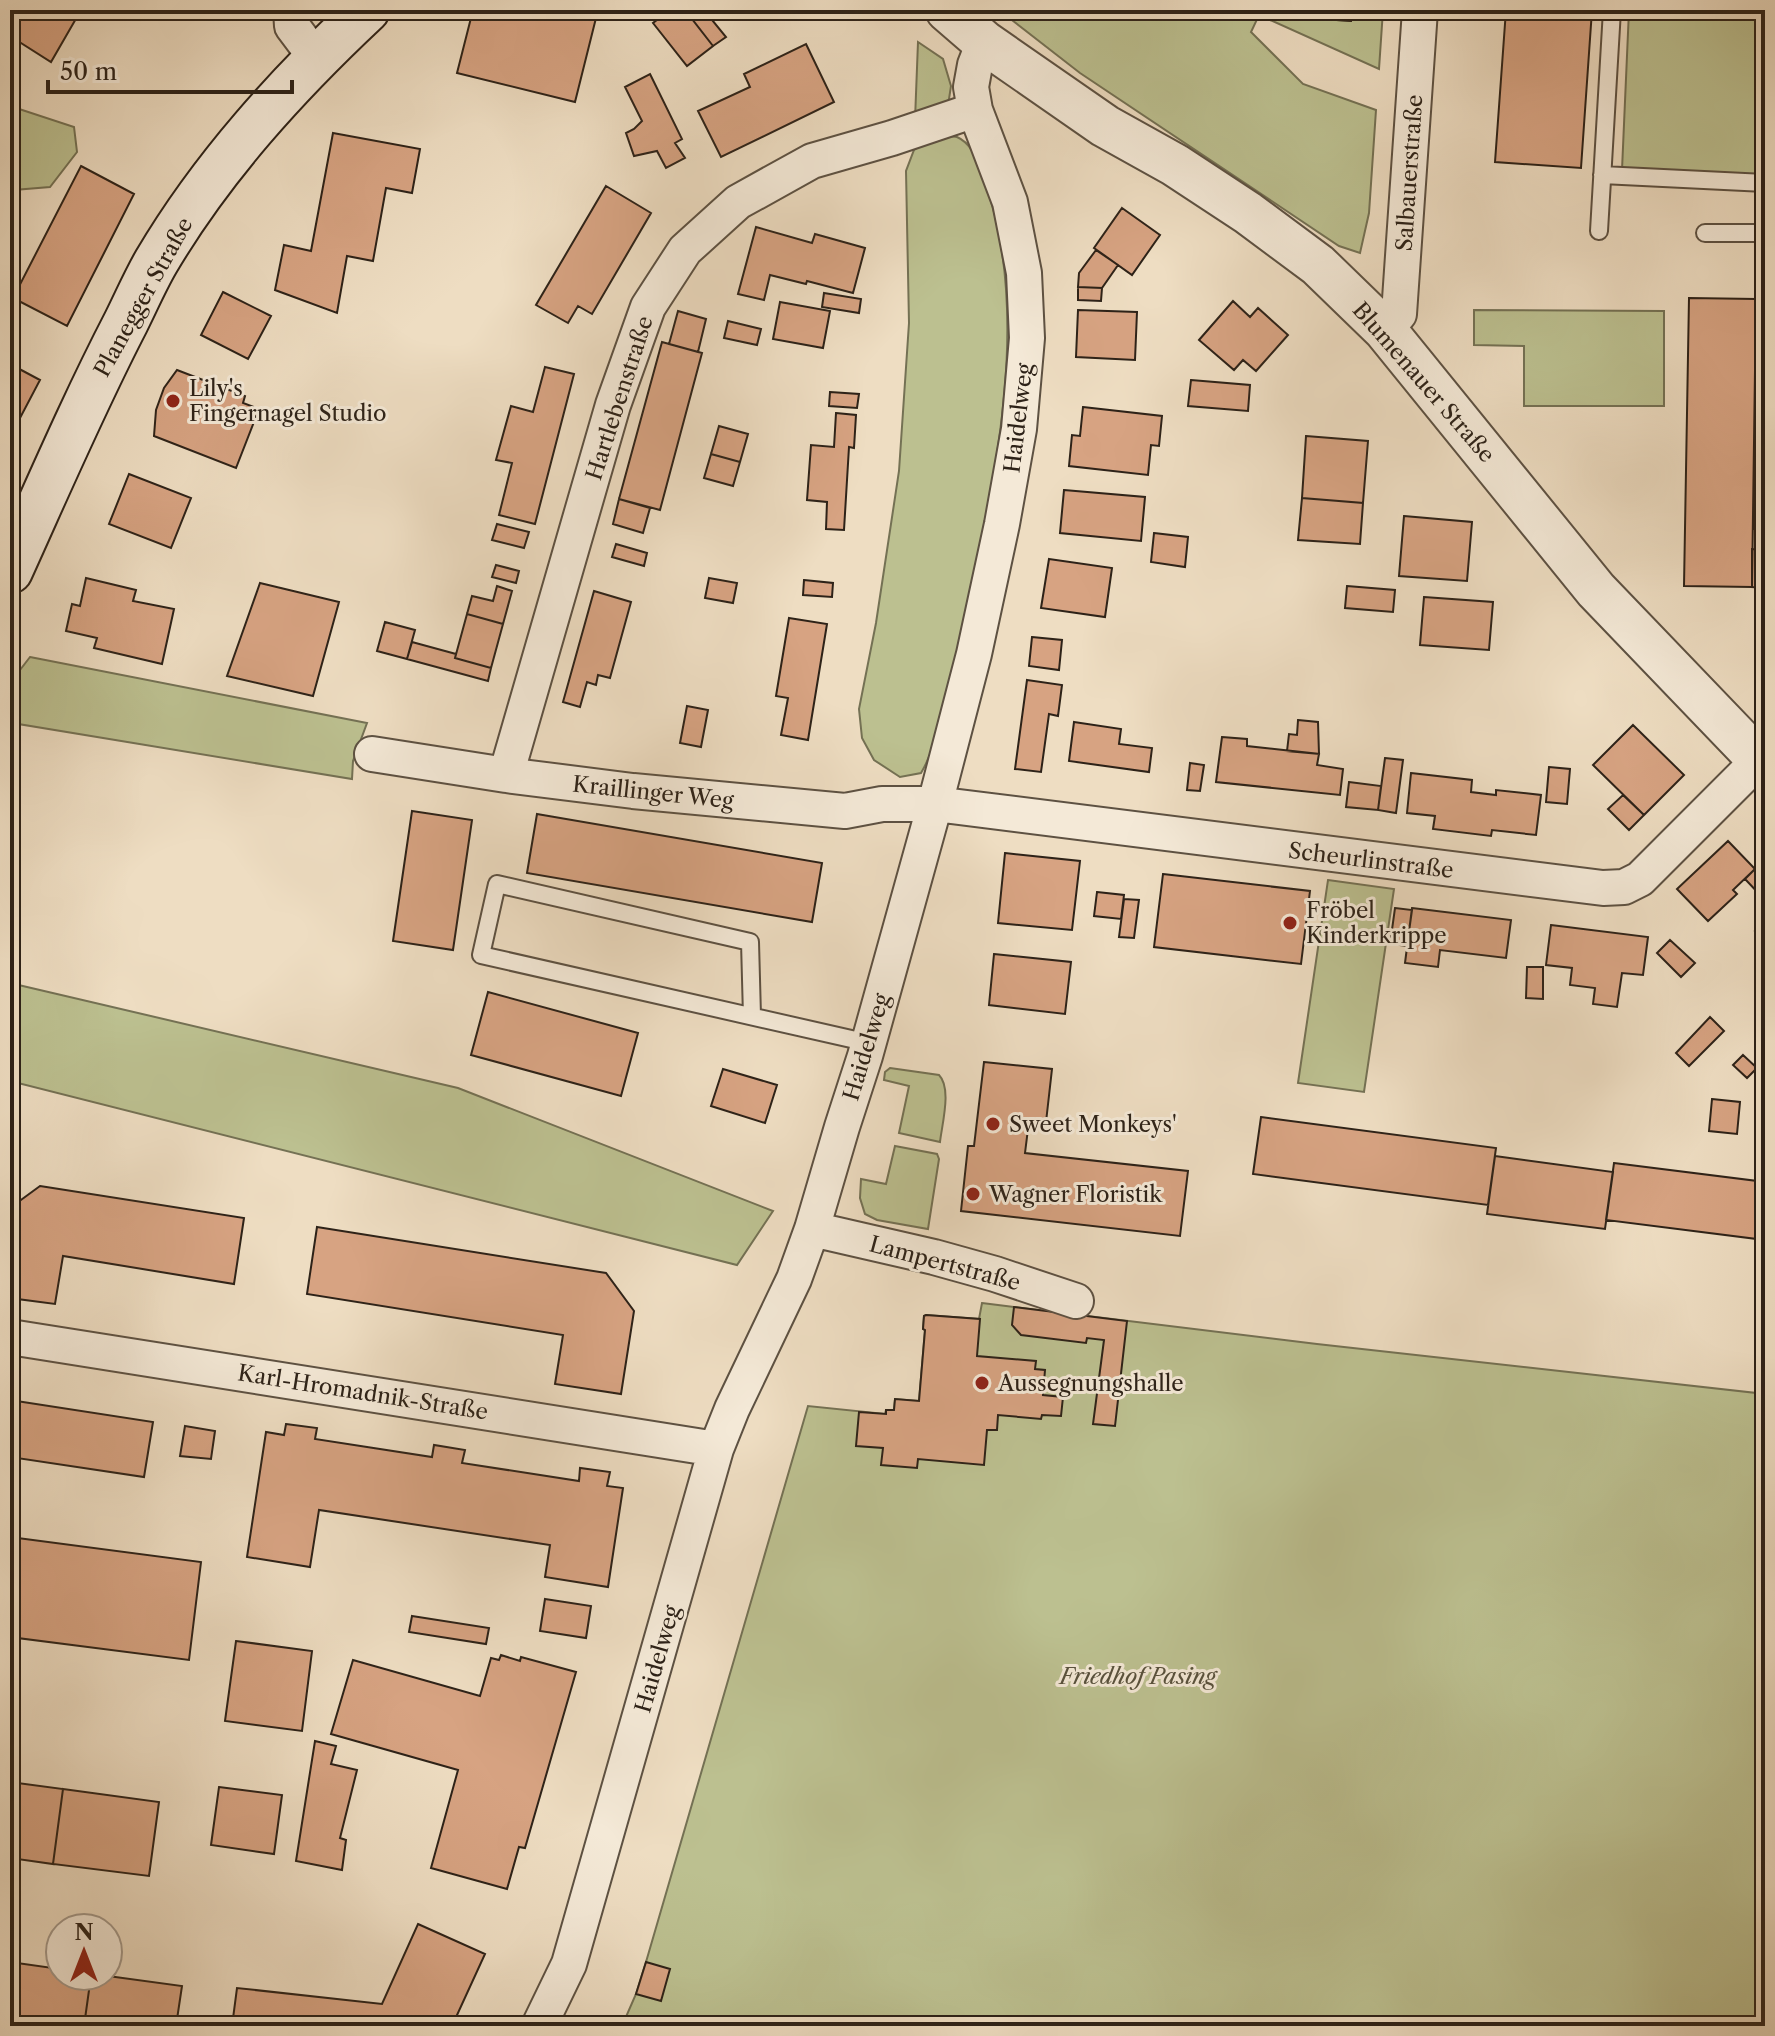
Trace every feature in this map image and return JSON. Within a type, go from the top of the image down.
[{"type":"main road","name":"Planegger Straße","points":[[10,571],[100,372],[156,262],[206,185],[259,121],[316,58],[367,10]]},
{"type":"street","points":[[291,10],[292,26],[316,58]]},
{"type":"street","name":"Blumenauer Straße","points":[[947,10],[984,42],[1105,126],[1175,165],[1248,213],[1318,265],[1385,330],[1596,590],[1762,763]]},
{"type":"street","name":"Salbauerstraße","points":[[1385,330],[1399,314],[1420,10]]},
{"type":"street","name":"Haidelweg","points":[[539,2026],[569,1964],[716,1449],[794,1279],[812,1229],[869,1043],[974,654],[1019,429],[1027,338],[1024,273],[1010,202],[975,110],[971,87],[984,42]]},
{"type":"street","name":"Hartlebenstraße","points":[[506,775],[613,405],[648,307],[685,250],[738,202],[812,161],[975,110]]},
{"type":"street","name":"Kraillinger Weg","points":[[372,754],[633,791],[845,811],[882,804],[935,804]]},
{"type":"street","name":"Scheurlinstraße","points":[[935,804],[1603,888],[1624,887],[1640,879],[1762,763]]},
{"type":"street","name":"Lampertstraße","points":[[812,1229],[934,1257],[1076,1301]]},
{"type":"street","name":"Karl-Hromadnik-Straße","points":[[10,1337],[716,1449]]},
{"type":"lane","points":[[1599,231],[1612,10]]},
{"type":"lane","points":[[1602,175],[1765,183]]},
{"type":"lane","points":[[1705,233],[1765,233]]},
{"type":"lane","points":[[752,1016],[750,942],[497,884],[481,955],[869,1043]]},
{"type":"green space","points":[[999,10],[1259,10],[1251,32],[1303,84],[1376,110],[1369,213],[1360,253],[1339,246],[1080,73]]},
{"type":"green space","points":[[1352,10],[1383,10],[1379,69],[1259,15],[1351,21]]},
{"type":"green space","points":[[1629,10],[1765,10],[1765,175],[1622,170]]},
{"type":"green space","points":[[918,42],[943,59],[951,86],[944,108],[915,120]]},
{"type":"green space","points":[[10,106],[74,127],[77,152],[50,187],[14,190],[10,200]]},
{"type":"green space","points":[[954,136],[962,140],[979,165],[998,229],[1006,284],[1007,341],[997,456],[952,673],[935,740],[921,773],[900,777],[874,760],[862,738],[859,709],[876,623],[899,471],[909,323],[906,171],[914,150],[932,137]]},
{"type":"green space","points":[[1474,310],[1664,311],[1664,406],[1524,406],[1524,346],[1474,345]]},
{"type":"green space","points":[[30,657],[367,723],[353,761],[352,779],[18,724],[10,786],[10,683]]},
{"type":"green space","points":[[1328,880],[1394,889],[1364,1092],[1298,1083]]},
{"type":"green space","points":[[10,983],[458,1088],[773,1211],[737,1265],[10,1081]]},
{"type":"green space","points":[[890,1068],[939,1075],[946,1097],[940,1142],[899,1133],[909,1086],[884,1080],[885,1072]]},
{"type":"green space","points":[[895,1146],[937,1154],[939,1159],[928,1229],[877,1220],[865,1214],[860,1198],[861,1179],[886,1184]]},
{"type":"green space","name":"Friedhof Pasing","points":[[982,1303],[1765,1394],[1765,2026],[622,2026],[646,1962],[808,1406],[885,1414],[886,1410],[894,1410],[895,1399],[919,1401],[924,1316],[979,1319]]},
{"type":"building","points":[[10,10],[81,10],[51,62],[10,36]]},
{"type":"building","points":[[473,10],[598,10],[575,102],[457,73]]},
{"type":"building","points":[[670,10],[685,10],[713,46],[687,66],[653,23]]},
{"type":"building","points":[[685,10],[704,10],[726,37],[713,46]]},
{"type":"building","points":[[1259,10],[1352,10],[1351,21],[1259,15]]},
{"type":"building","points":[[1506,10],[1592,10],[1581,168],[1495,162]]},
{"type":"building","points":[[806,44],[834,102],[721,157],[698,111],[750,87],[744,74]]},
{"type":"building","points":[[650,74],[682,139],[675,143],[685,158],[666,168],[657,151],[634,156],[626,133],[642,121],[625,87]]},
{"type":"building","points":[[333,133],[420,149],[412,193],[386,188],[373,261],[347,256],[337,313],[275,290],[284,245],[311,251]]},
{"type":"building","points":[[81,166],[134,194],[67,326],[13,298]]},
{"type":"building","points":[[606,186],[651,213],[592,314],[578,306],[568,323],[536,305]]},
{"type":"building","points":[[1122,208],[1160,235],[1132,275],[1094,248]]},
{"type":"building","points":[[756,227],[812,243],[815,234],[865,248],[853,293],[770,275],[764,300],[738,294]]},
{"type":"building","points":[[1096,250],[1118,265],[1102,288],[1078,287],[1079,273]]},
{"type":"building","points":[[1078,287],[1102,288],[1101,301],[1078,300]]},
{"type":"building","points":[[223,292],[271,316],[248,359],[201,335]]},
{"type":"building","points":[[824,293],[861,299],[859,313],[822,307]]},
{"type":"building","points":[[1689,298],[1756,299],[1752,587],[1684,586]]},
{"type":"building","points":[[1233,301],[1250,317],[1258,308],[1288,335],[1256,371],[1243,360],[1234,370],[1199,340]]},
{"type":"building","points":[[780,302],[830,311],[823,348],[773,339]]},
{"type":"building","points":[[1078,310],[1137,312],[1135,360],[1076,357]]},
{"type":"building","points":[[678,311],[706,319],[698,352],[669,344]]},
{"type":"building","points":[[1756,320],[1765,321],[1765,341],[1756,341]]},
{"type":"building","points":[[728,321],[761,329],[757,345],[724,338]]},
{"type":"building","points":[[662,342],[702,353],[660,510],[619,499]]},
{"type":"building","points":[[10,364],[40,380],[10,437]]},
{"type":"building","points":[[545,367],[574,374],[535,524],[499,515],[512,463],[496,460],[511,406],[533,412]]},
{"type":"building","points":[[177,370],[245,396],[243,403],[259,409],[236,468],[154,436],[156,410],[164,388]]},
{"type":"building","points":[[1191,380],[1250,385],[1248,411],[1188,406]]},
{"type":"building","points":[[830,392],[859,394],[857,408],[829,406]]},
{"type":"building","points":[[1083,407],[1162,416],[1159,446],[1151,445],[1148,475],[1069,466],[1072,435],[1080,436]]},
{"type":"building","points":[[836,413],[856,415],[854,448],[849,447],[844,530],[826,529],[827,502],[807,500],[811,445],[834,447]]},
{"type":"building","points":[[1755,425],[1765,426],[1765,467],[1754,467]]},
{"type":"building","points":[[719,426],[748,434],[740,462],[711,454]]},
{"type":"building","points":[[1306,436],[1368,441],[1363,503],[1302,498]]},
{"type":"building","points":[[711,454],[740,462],[733,486],[704,478]]},
{"type":"building","points":[[129,474],[191,498],[171,548],[109,524]]},
{"type":"building","points":[[1064,490],[1145,497],[1141,541],[1060,533]]},
{"type":"building","points":[[1302,498],[1363,503],[1360,544],[1298,540]]},
{"type":"building","points":[[619,499],[650,508],[643,533],[613,524]]},
{"type":"building","points":[[1753,515],[1765,515],[1765,529],[1753,529]]},
{"type":"building","points":[[1404,516],[1472,522],[1467,581],[1399,576]]},
{"type":"building","points":[[497,524],[529,532],[524,548],[492,540]]},
{"type":"building","points":[[1154,533],[1188,537],[1185,567],[1151,562]]},
{"type":"building","points":[[616,544],[647,553],[644,566],[612,557]]},
{"type":"building","points":[[1752,549],[1765,550],[1765,588],[1752,587]]},
{"type":"building","points":[[1049,559],[1112,568],[1105,617],[1041,608]]},
{"type":"building","points":[[496,565],[519,571],[516,583],[492,577]]},
{"type":"building","points":[[86,578],[136,590],[133,601],[174,609],[162,664],[94,648],[97,638],[66,631],[72,604],[80,606]]},
{"type":"building","points":[[709,578],[737,583],[733,603],[705,598]]},
{"type":"building","points":[[804,580],[833,583],[832,597],[803,595]]},
{"type":"building","points":[[260,583],[339,602],[313,696],[227,676]]},
{"type":"building","points":[[497,586],[512,591],[503,624],[467,614],[472,596],[493,601]]},
{"type":"building","points":[[1347,586],[1395,590],[1393,612],[1345,608]]},
{"type":"building","points":[[594,591],[631,602],[610,678],[598,675],[596,685],[587,682],[580,707],[563,702]]},
{"type":"building","points":[[1424,597],[1493,602],[1489,650],[1420,645]]},
{"type":"building","points":[[467,614],[503,624],[491,668],[455,658]]},
{"type":"building","points":[[789,618],[827,624],[808,740],[781,735],[788,698],[776,696]]},
{"type":"building","points":[[385,622],[415,630],[407,659],[377,651]]},
{"type":"building","points":[[1032,637],[1062,640],[1059,670],[1029,666]]},
{"type":"building","points":[[412,642],[491,668],[488,681],[407,659]]},
{"type":"building","points":[[1027,680],[1062,685],[1058,716],[1049,714],[1041,772],[1015,769]]},
{"type":"building","points":[[687,706],[708,710],[701,747],[680,743]]},
{"type":"building","points":[[1298,720],[1318,722],[1319,754],[1287,751],[1289,734],[1297,735]]},
{"type":"building","points":[[1074,722],[1121,729],[1119,744],[1152,748],[1149,772],[1069,761]]},
{"type":"building","points":[[1633,725],[1684,775],[1644,815],[1593,765]]},
{"type":"building","points":[[1222,737],[1247,739],[1247,746],[1319,754],[1317,765],[1343,769],[1340,795],[1216,782]]},
{"type":"building","points":[[1385,758],[1403,760],[1396,813],[1378,810]]},
{"type":"building","points":[[1190,763],[1204,765],[1200,791],[1187,790]]},
{"type":"building","points":[[1549,767],[1570,769],[1567,804],[1546,802]]},
{"type":"building","points":[[1411,773],[1472,780],[1471,792],[1496,795],[1496,790],[1541,795],[1536,835],[1492,830],[1491,836],[1433,829],[1435,816],[1407,813]]},
{"type":"building","points":[[1349,782],[1381,786],[1378,810],[1346,807]]},
{"type":"building","points":[[1623,795],[1644,815],[1629,830],[1608,809]]},
{"type":"building","points":[[412,811],[472,820],[453,950],[393,941]]},
{"type":"building","points":[[537,814],[822,863],[812,922],[527,873]]},
{"type":"building","points":[[1728,841],[1755,869],[1733,890],[1737,894],[1708,921],[1677,889]]},
{"type":"building","points":[[1005,853],[1080,861],[1072,930],[998,923]]},
{"type":"building","points":[[1765,867],[1765,894],[1762,897],[1745,879],[1755,869],[1759,873]]},
{"type":"building","points":[[1163,874],[1310,891],[1301,964],[1154,947]]},
{"type":"building","points":[[1097,892],[1124,895],[1121,919],[1094,916]]},
{"type":"building","points":[[1124,899],[1139,900],[1134,938],[1119,937]]},
{"type":"building","points":[[1395,908],[1412,910],[1407,946],[1390,944]]},
{"type":"building","points":[[1412,908],[1511,920],[1506,958],[1440,950],[1438,967],[1405,963]]},
{"type":"building","points":[[1765,921],[1765,940],[1755,931]]},
{"type":"building","points":[[1551,925],[1648,937],[1643,975],[1622,973],[1617,1007],[1593,1004],[1595,988],[1570,985],[1572,968],[1546,965]]},
{"type":"building","points":[[1670,940],[1695,963],[1681,977],[1657,953]]},
{"type":"building","points":[[994,954],[1071,962],[1065,1014],[989,1005]]},
{"type":"building","points":[[1527,967],[1543,967],[1543,999],[1526,998]]},
{"type":"building","points":[[488,992],[638,1033],[621,1096],[471,1055]]},
{"type":"building","points":[[1710,1017],[1724,1031],[1689,1066],[1676,1053]]},
{"type":"building","points":[[1743,1055],[1757,1068],[1747,1078],[1733,1065]]},
{"type":"building","points":[[984,1062],[1052,1069],[1046,1122],[1029,1121],[1025,1153],[1188,1171],[1180,1236],[961,1211],[968,1146],[974,1146]]},
{"type":"building","points":[[723,1069],[777,1085],[765,1123],[711,1106]]},
{"type":"building","points":[[1712,1099],[1740,1102],[1737,1134],[1709,1131]]},
{"type":"building","points":[[1261,1117],[1496,1148],[1488,1205],[1253,1174]]},
{"type":"building","points":[[1495,1156],[1613,1172],[1605,1229],[1487,1214]]},
{"type":"building","points":[[1614,1163],[1765,1182],[1765,1240],[1606,1220]]},
{"type":"building","points":[[40,1186],[244,1218],[234,1284],[63,1256],[55,1304],[10,1298],[10,1208]]},
{"type":"building","points":[[317,1227],[606,1273],[634,1311],[621,1394],[555,1384],[563,1335],[307,1294]]},
{"type":"building","points":[[1014,1307],[1127,1321],[1115,1426],[1093,1424],[1104,1340],[1087,1338],[1086,1343],[1021,1335],[1012,1325]]},
{"type":"building","name":"Aussegnungshalle","points":[[926,1315],[980,1319],[977,1356],[1036,1361],[1035,1369],[1045,1370],[1043,1395],[1063,1397],[1061,1416],[1042,1415],[1041,1419],[998,1415],[997,1430],[987,1430],[984,1465],[918,1459],[917,1468],[881,1465],[883,1448],[856,1446],[859,1412],[886,1414],[886,1410],[894,1410],[895,1399],[919,1401]]},
{"type":"building","points":[[10,1400],[153,1422],[144,1477],[10,1457]]},
{"type":"building","points":[[286,1424],[317,1428],[315,1439],[432,1457],[434,1445],[465,1450],[462,1463],[579,1481],[580,1468],[610,1472],[607,1486],[623,1488],[608,1587],[545,1577],[550,1545],[319,1510],[310,1567],[247,1557],[266,1432],[284,1435]]},
{"type":"building","points":[[185,1426],[215,1431],[211,1459],[180,1456]]},
{"type":"building","points":[[10,1537],[201,1562],[189,1660],[10,1637]]},
{"type":"building","points":[[545,1599],[591,1606],[586,1638],[540,1631]]},
{"type":"building","points":[[412,1616],[489,1628],[486,1644],[409,1632]]},
{"type":"building","points":[[236,1641],[312,1651],[302,1731],[225,1721]]},
{"type":"building","points":[[501,1655],[520,1661],[521,1657],[576,1672],[525,1848],[519,1847],[507,1889],[431,1868],[458,1770],[331,1734],[353,1660],[480,1696],[491,1658],[499,1660]]},
{"type":"building","points":[[315,1741],[336,1746],[331,1764],[357,1770],[340,1838],[346,1840],[342,1870],[296,1861]]},
{"type":"building","points":[[10,1782],[63,1789],[53,1864],[10,1858]]},
{"type":"building","points":[[219,1787],[282,1795],[274,1854],[211,1845]]},
{"type":"building","points":[[63,1789],[159,1802],[149,1876],[53,1864]]},
{"type":"building","points":[[418,1924],[485,1954],[452,2026],[232,2026],[237,1988],[382,2004]]},
{"type":"building","points":[[10,1962],[44,1967],[44,1992],[89,1992],[84,2026],[10,2026]]},
{"type":"building","points":[[646,1962],[670,1969],[661,2001],[636,1994]]},
{"type":"building","points":[[124,1978],[182,1986],[176,2026],[84,2026],[89,1992],[124,1992]]},
{"type":"place","name":"Lily's Fingernagel Studio","points":[[173,401]]},
{"type":"place","name":"Fröbel Kinderkrippe","points":[[1290,923]]},
{"type":"place","name":"Sweet Monkeys'","points":[[993,1124]]},
{"type":"place","name":"Wagner Floristik","points":[[973,1194]]},
{"type":"place","name":"Aussegnungshalle","points":[[982,1383]]}]
